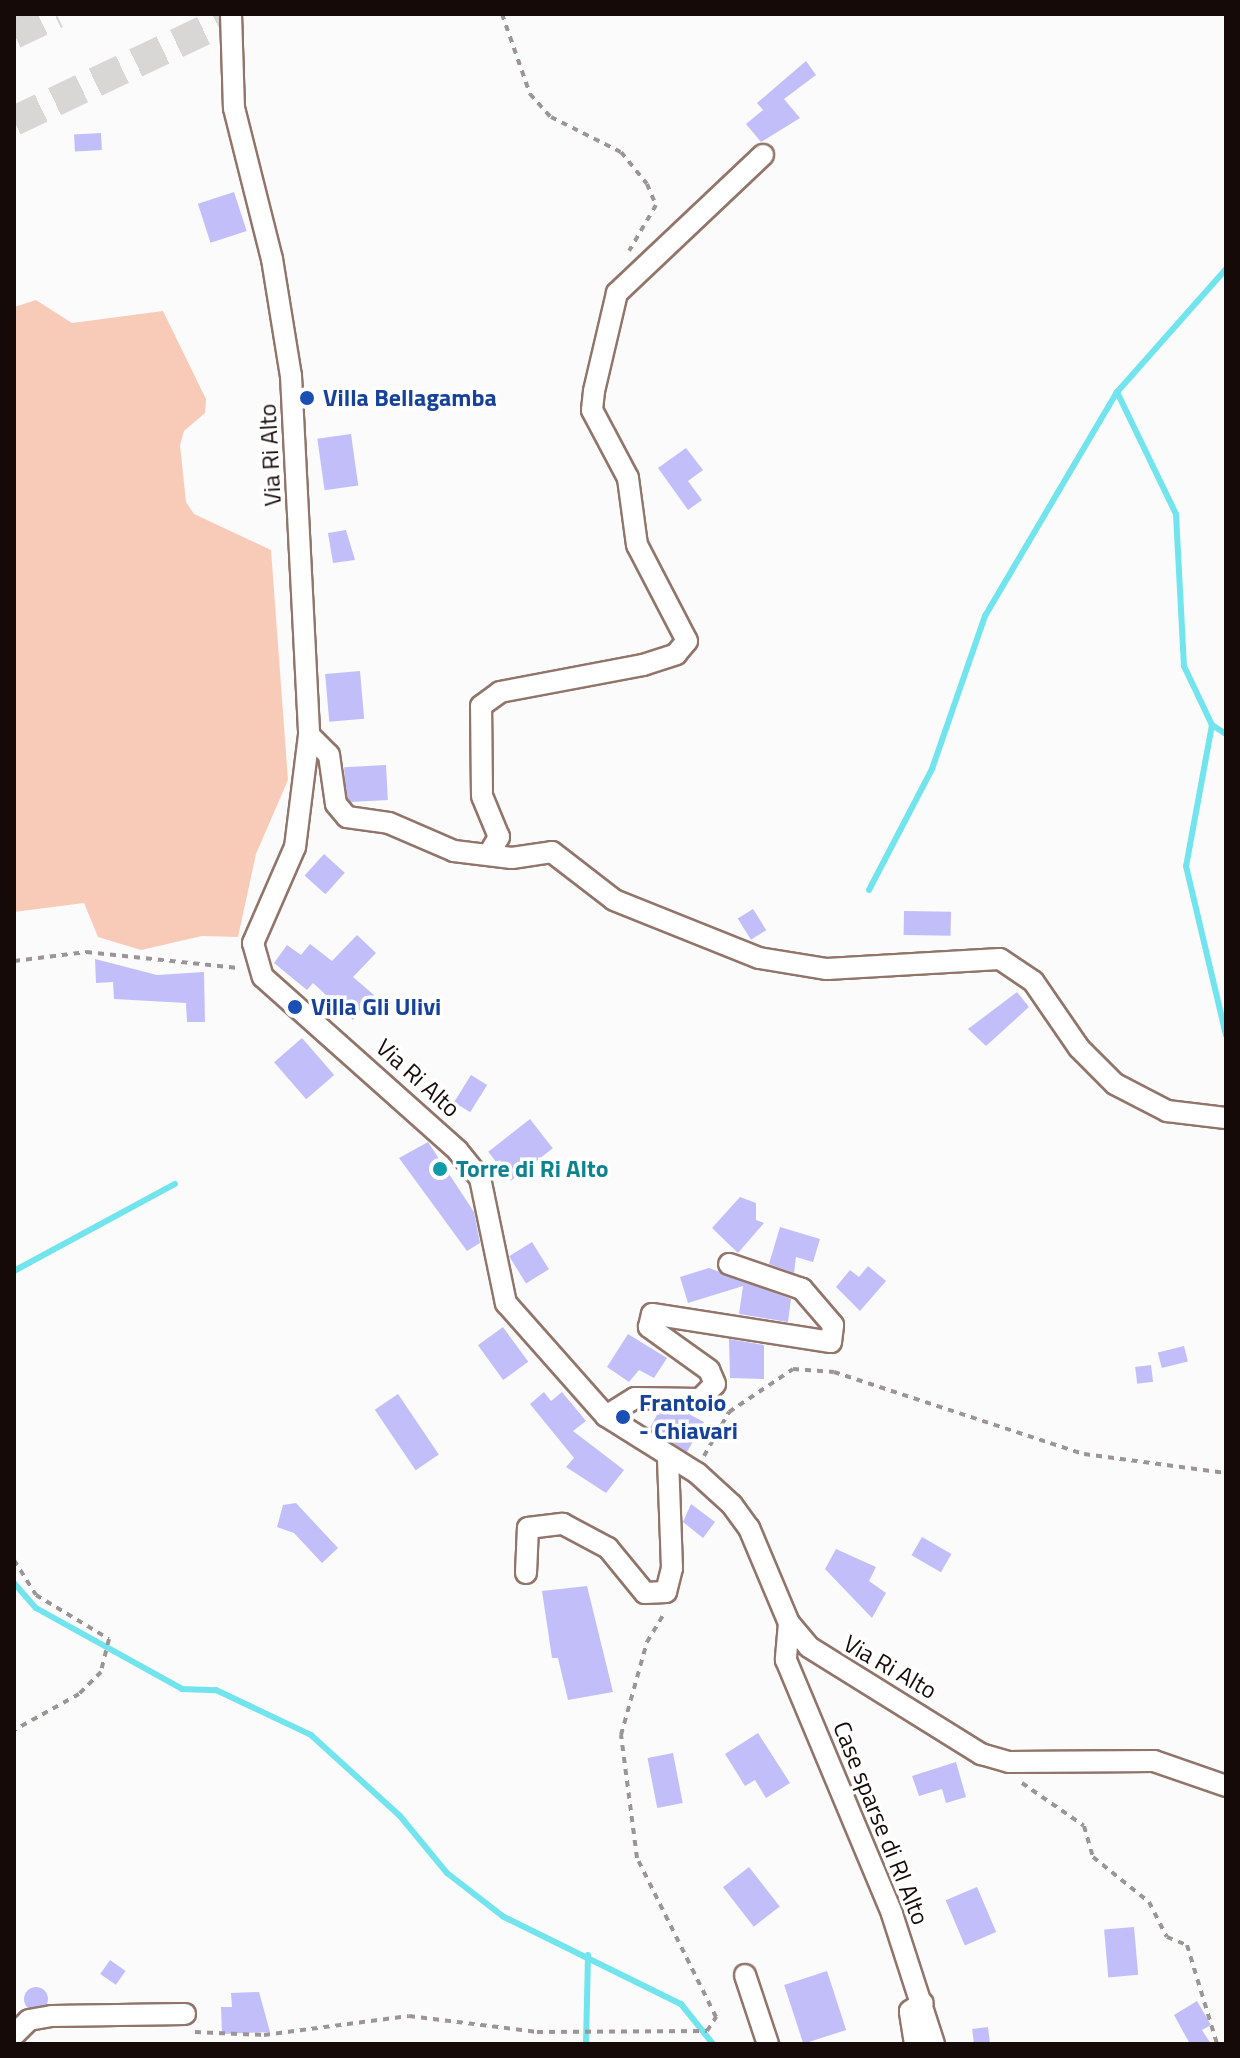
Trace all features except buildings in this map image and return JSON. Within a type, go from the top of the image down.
[{"type":"street","name":"Via Ri Alto","points":[[231,14],[234,108],[272,259],[291,376],[309,735],[295,847],[253,943],[263,977],[409,1104],[480,1178],[506,1303],[606,1416],[697,1473],[749,1528],[789,1623],[832,1666],[981,1754],[1009,1762],[1154,1761],[1226,1786]]},
{"type":"street","points":[[489,854],[499,837],[482,796],[481,706],[500,692],[643,665],[676,654],[687,641],[637,545],[628,478],[592,410],[594,391],[617,293],[763,155]]},
{"type":"street","points":[[309,735],[329,755],[336,804],[347,817],[389,823],[454,851],[489,854],[552,852],[614,900],[759,958],[827,969],[1000,959],[1033,981],[1079,1048],[1115,1084],[1167,1111],[1226,1118]]},
{"type":"street","points":[[606,1416],[635,1398],[700,1399],[715,1384],[709,1370],[649,1327],[652,1314],[831,1342],[833,1325],[802,1289],[729,1264]]},
{"type":"street","points":[[526,1573],[528,1528],[563,1524],[608,1548],[645,1593],[666,1592],[672,1568],[668,1457]]},
{"type":"street","name":"Case sparse di RI Alto","points":[[789,1623],[786,1660],[923,2003],[934,2044]]},
{"type":"street","points":[[745,1975],[768,2044]]},
{"type":"street","points":[[915,2044],[910,2011],[923,2003]]},
{"type":"street","points":[[14,2035],[29,2020],[52,2016],[188,2022]]},
{"type":"path","points":[[502,14],[530,94],[551,117],[621,152],[647,184],[656,205],[626,257]]},
{"type":"path","points":[[14,961],[86,952],[143,964],[219,961],[263,977]]},
{"type":"path","points":[[697,1473],[729,1412],[793,1369],[834,1372],[1084,1454],[1226,1473]]},
{"type":"path","points":[[14,1560],[36,1595],[109,1639],[101,1672],[79,1694],[14,1730]]},
{"type":"path","points":[[188,2022],[217,2038],[409,2016],[537,2032],[707,2031],[716,2017],[637,1858],[621,1735],[647,1642],[667,1608]]},
{"type":"path","points":[[1008,1775],[1084,1826],[1093,1857],[1149,1902],[1167,1937],[1187,1945],[1217,2044]]},
{"type":"shaded area","points":[[36,300],[72,323],[163,311],[206,399],[205,413],[184,431],[180,445],[186,502],[194,514],[271,550],[288,780],[256,854],[238,937],[202,936],[141,950],[98,937],[84,903],[14,912],[14,307]]},
{"type":"waterway","points":[[1226,269],[1117,392],[1176,514],[1184,666],[1212,725],[1226,734]]},
{"type":"waterway","points":[[869,890],[932,769],[985,616],[1117,392]]},
{"type":"waterway","points":[[1212,725],[1186,866],[1226,1035]]},
{"type":"waterway","points":[[14,1271],[175,1184]]},
{"type":"waterway","points":[[14,1583],[36,1608],[182,1689],[216,1690],[311,1735],[400,1816],[447,1873],[504,1917],[681,2004],[713,2044]]},
{"type":"waterway","points":[[586,2044],[588,1955]]},
{"type":"tunnel","points":[[14,34],[56,14]]},
{"type":"tunnel","points":[[14,121],[238,14]]},
{"type":"place","name":"Villa Bellagamba","points":[[307,398]]},
{"type":"place","name":"Villa Gli Ulivi","points":[[295,1007]]},
{"type":"place","name":"Torre di Ri Alto","points":[[440,1169]]},
{"type":"place","name":"Frantoio - Chiavari","points":[[623,1417]]}]
